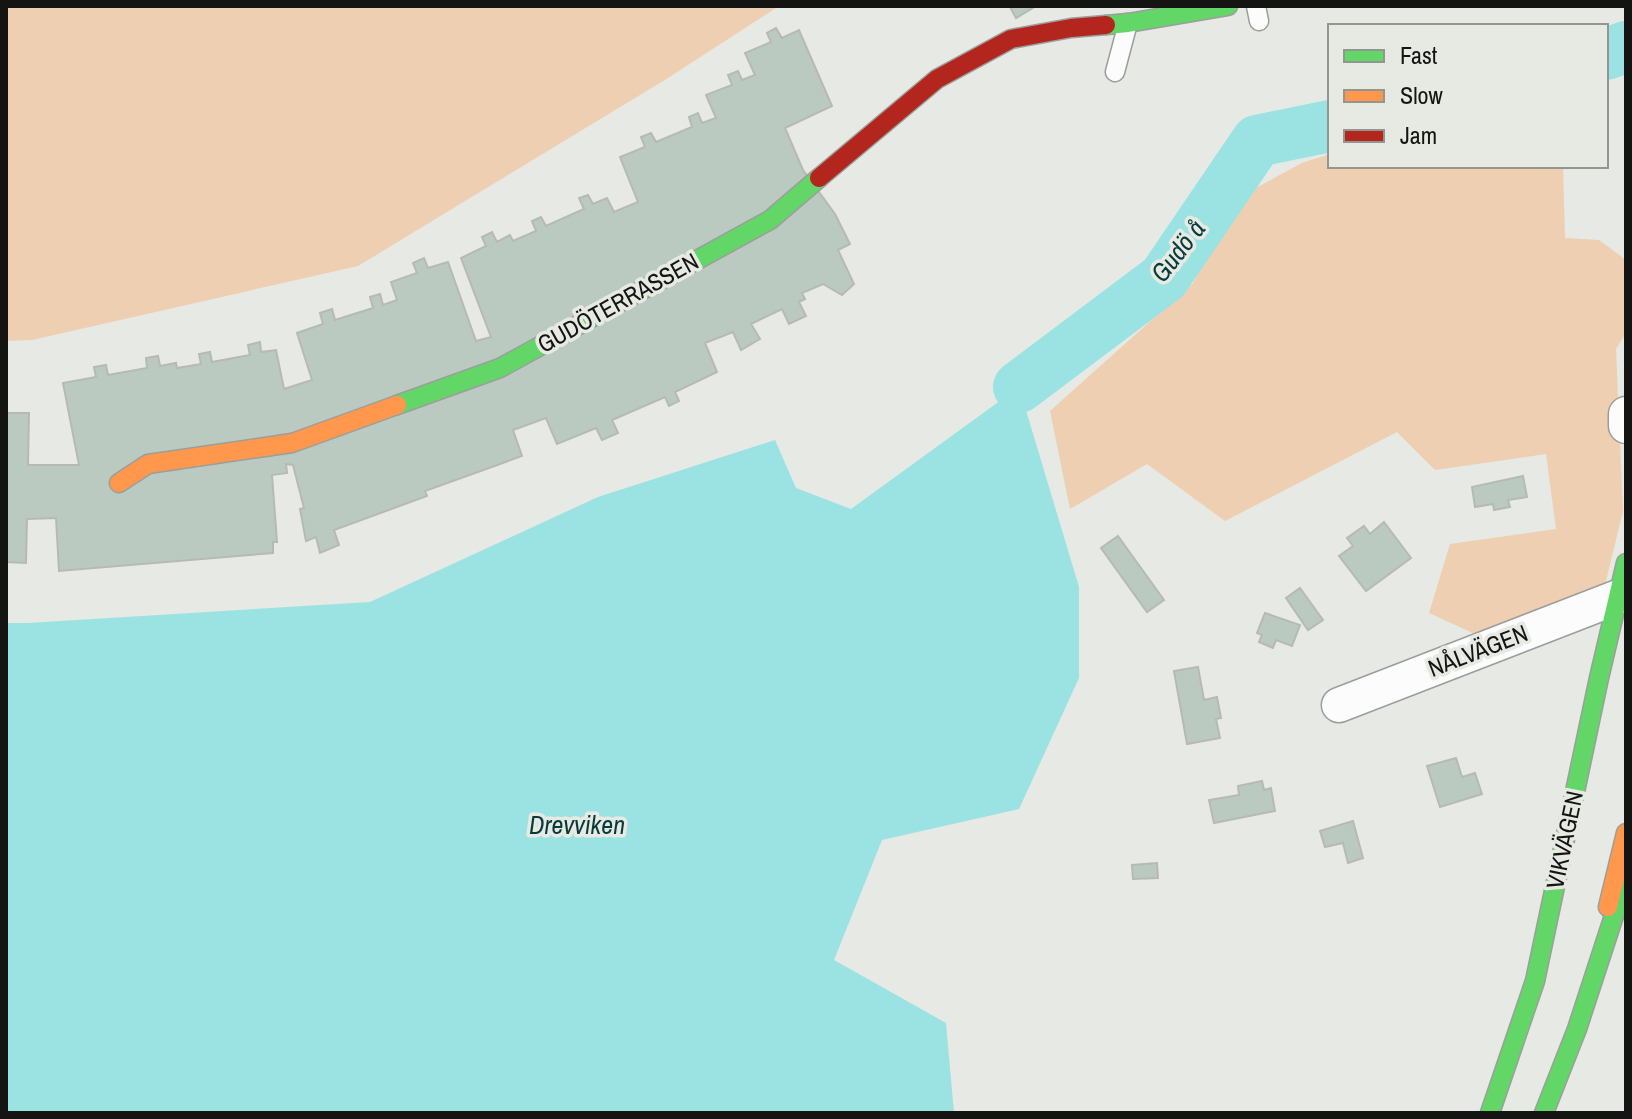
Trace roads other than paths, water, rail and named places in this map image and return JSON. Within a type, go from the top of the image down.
[{"type":"street","name":"GUDÖTERRASSEN","points":[[119,483],[148,464],[292,443],[500,368],[770,220],[937,79],[1011,39],[1071,28],[1128,23],[1178,10],[1228,6]]},
{"type":"street","points":[[1626,414],[1626,426]]},
{"type":"street","name":"VIKVÄGEN","points":[[1490,1113],[1535,981],[1626,563]]},
{"type":"street","name":"NÅLVÄGEN","points":[[1339,705],[1618,597]]},
{"type":"street","points":[[1577,1029],[1626,833]]},
{"type":"street","points":[[1544,1113],[1577,1029],[1626,879]]},
{"type":"lane","points":[[1002,20],[1011,39]]},
{"type":"lane","points":[[1115,72],[1128,23]]},
{"type":"water","name":"Drevviken","points":[[1019,387],[1079,587],[1079,678],[1019,809],[882,840],[834,960],[946,1023],[954,1113],[6,1113],[6,623],[370,602],[598,497],[775,440],[796,488],[851,509]]},
{"type":"waterway","name":"Gudö å","points":[[1608,53],[1626,47]]},
{"type":"waterway","name":"Gudö å","points":[[1019,387],[1164,278],[1257,141],[1328,126]]}]
